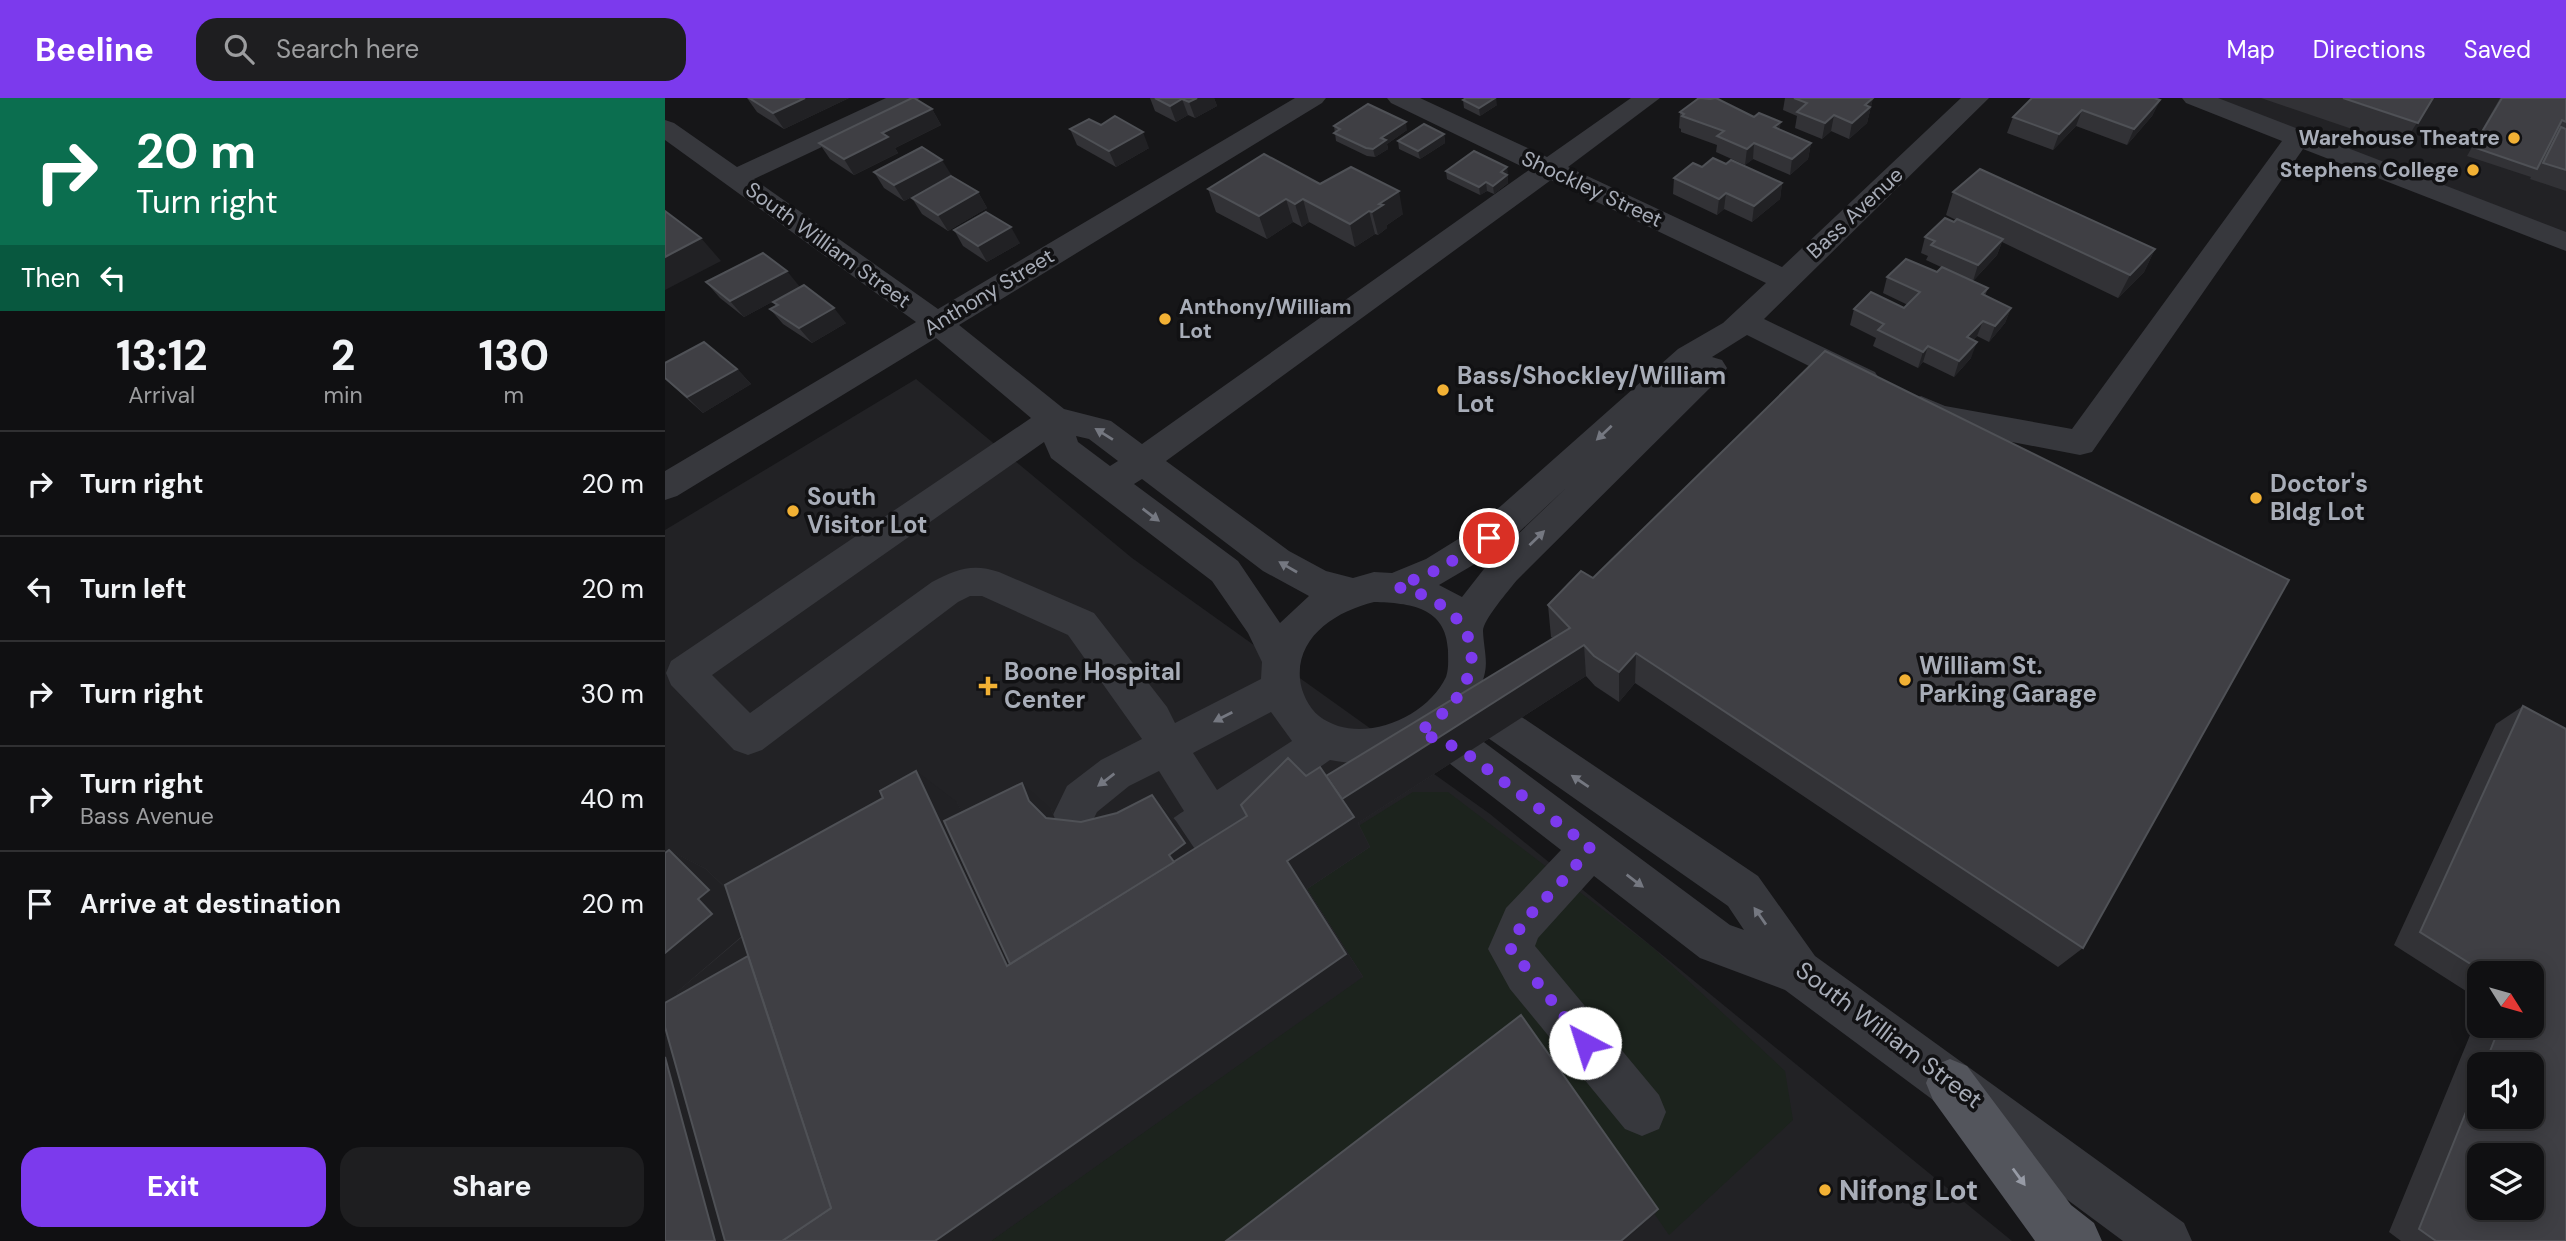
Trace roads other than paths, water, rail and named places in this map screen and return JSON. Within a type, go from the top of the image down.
[{"type":"main road","points":[[1950,1083],[2053,1223],[2076,1241]]},
{"type":"street","points":[[734,178],[906,98]]},
{"type":"street","name":"Anthony Street","points":[[665,487],[1313,98]]},
{"type":"street","name":"Shockley Street","points":[[1400,98],[1785,280]]},
{"type":"street","points":[[1110,484],[1647,98]]},
{"type":"street","name":"Bass Avenue","points":[[1397,587],[1439,569],[1489,538],[1689,357],[1738,325],[1976,98]]},
{"type":"street","points":[[2195,98],[2566,242]]},
{"type":"street","name":"South William Street","points":[[665,128],[937,323],[1054,419],[1099,429],[1276,561],[1317,584],[1351,592]]},
{"type":"street","points":[[1738,325],[1939,416],[2080,443],[2298,138]]},
{"type":"street","name":"Bass Avenue","points":[[1464,629],[1475,608],[1504,570],[1694,386],[1713,366],[1738,325]]},
{"type":"street","points":[[1212,818],[1166,747],[1153,719],[1081,624],[986,582],[966,581],[945,592],[748,737],[685,673],[1054,419],[1062,449],[1225,571],[1261,622],[1280,674],[1289,710],[1307,729],[1327,740],[1359,747],[1389,743],[1419,732],[1444,713],[1462,690],[1469,669],[1470,648],[1464,629],[1454,613],[1438,600],[1419,591],[1374,587],[1351,592],[1327,603],[1306,619],[1290,639],[1280,674],[1166,747],[1115,773],[1082,799],[1072,819],[1077,834],[1097,851],[1122,860],[1149,858],[1327,740]]},
{"type":"street","name":"South William Street","points":[[1462,690],[1472,705],[1518,739],[1743,891],[1799,972],[2167,1241]]},
{"type":"street","points":[[1419,732],[1462,750],[1716,942],[1799,972]]},
{"type":"street","points":[[1590,847],[1570,873],[1522,923],[1511,949],[1642,1112]]},
{"type":"place","name":"Warehouse Theatre","points":[[2514,138]]},
{"type":"place","name":"Stephens College","points":[[2473,170]]},
{"type":"place","name":"Anthony/William Lot","points":[[1165,319]]},
{"type":"place","name":"Bass/Shockley/William Lot","points":[[1443,390]]},
{"type":"place","name":"Doctor's Bldg Lot","points":[[2256,498]]},
{"type":"place","name":"South Visitor Lot","points":[[793,511]]},
{"type":"place","name":"William St. Parking Garage","points":[[1905,680]]},
{"type":"place","name":"Boone Hospital Center","points":[[988,686]]},
{"type":"place","name":"Nifong Lot","points":[[1825,1190]]}]
